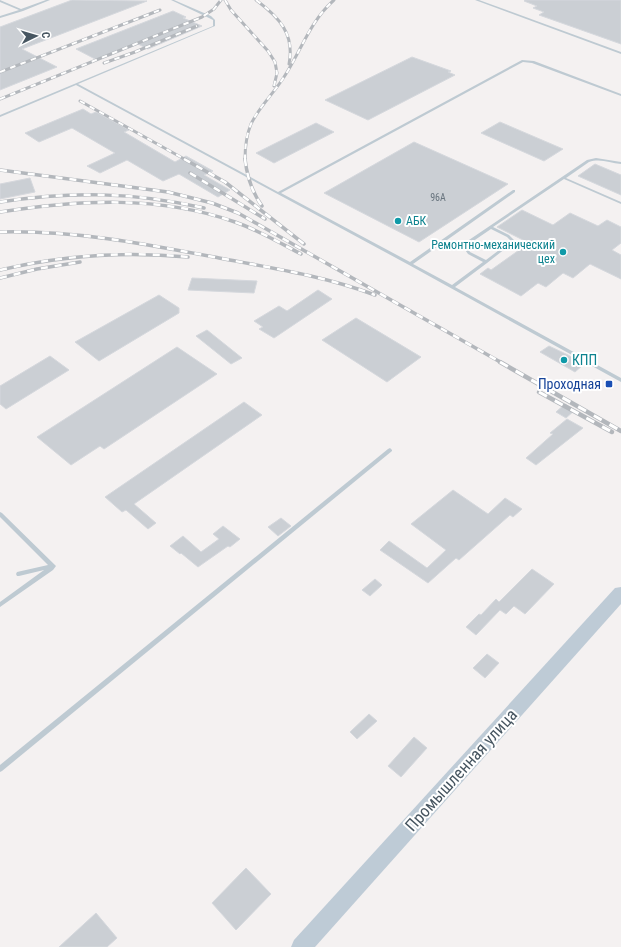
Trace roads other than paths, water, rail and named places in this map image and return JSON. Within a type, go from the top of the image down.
[{"type":"street","name":"Промышленная улица","points":[[301,947],[621,593]]},
{"type":"lane","points":[[0,0],[22,10]]},
{"type":"lane","points":[[0,17],[49,0]]},
{"type":"lane","points":[[0,116],[77,85],[214,26],[214,20],[210,17],[172,0]]},
{"type":"lane","points":[[476,0],[621,52]]},
{"type":"lane","points":[[279,193],[523,61],[533,62],[621,95]]},
{"type":"lane","points":[[77,85],[410,264],[621,380]]},
{"type":"lane","points":[[486,262],[469,253],[465,247],[467,243],[590,160],[602,159],[621,166]]},
{"type":"lane","points":[[613,163],[621,163]]},
{"type":"lane","points":[[564,178],[621,203]]},
{"type":"lane","points":[[410,264],[514,191]]},
{"type":"lane","points":[[452,287],[513,241],[508,236],[491,227]]},
{"type":"lane","points":[[0,770],[390,450]]},
{"type":"lane","points":[[0,514],[53,566]]},
{"type":"lane","points":[[18,574],[53,566]]},
{"type":"lane","points":[[0,605],[53,566]]},
{"type":"railway","points":[[0,99],[202,17],[214,9],[221,0]]},
{"type":"railway","points":[[225,0],[231,10],[268,51],[275,62],[277,73],[274,86]]},
{"type":"railway","points":[[256,0],[272,13],[283,27],[290,44],[289,64]]},
{"type":"railway","points":[[245,159],[249,128],[254,118],[284,77],[318,17],[334,0]]},
{"type":"railway","points":[[0,72],[160,10]]},
{"type":"railway","points":[[104,63],[135,52],[197,26]]},
{"type":"railway","points":[[80,101],[186,160]]},
{"type":"railway","points":[[184,159],[225,182],[304,244]]},
{"type":"railway","points":[[245,159],[250,184],[262,206]]},
{"type":"railway","points":[[0,170],[168,192],[212,203],[238,213],[502,363]]},
{"type":"railway","points":[[190,173],[265,219]]},
{"type":"railway","points":[[0,202],[52,196],[102,195],[153,199],[204,208]]},
{"type":"railway","points":[[0,212],[59,205],[118,202],[177,207],[206,213],[244,225],[301,254]]},
{"type":"railway","points":[[0,232],[56,233],[137,243],[298,273],[356,288],[375,295]]},
{"type":"railway","points":[[0,270],[47,261],[94,256],[140,254],[188,257]]},
{"type":"railway","points":[[0,278],[37,269],[80,262]]},
{"type":"railway","points":[[500,362],[621,431]]},
{"type":"railway","points":[[539,392],[612,432]]},
{"type":"place","name":"АБК","points":[[398,221]]},
{"type":"place","name":"Ремонтно-механический цех","points":[[563,252]]},
{"type":"place","name":"КПП","points":[[564,360]]},
{"type":"place","name":"Проходная","points":[[609,384]]}]
